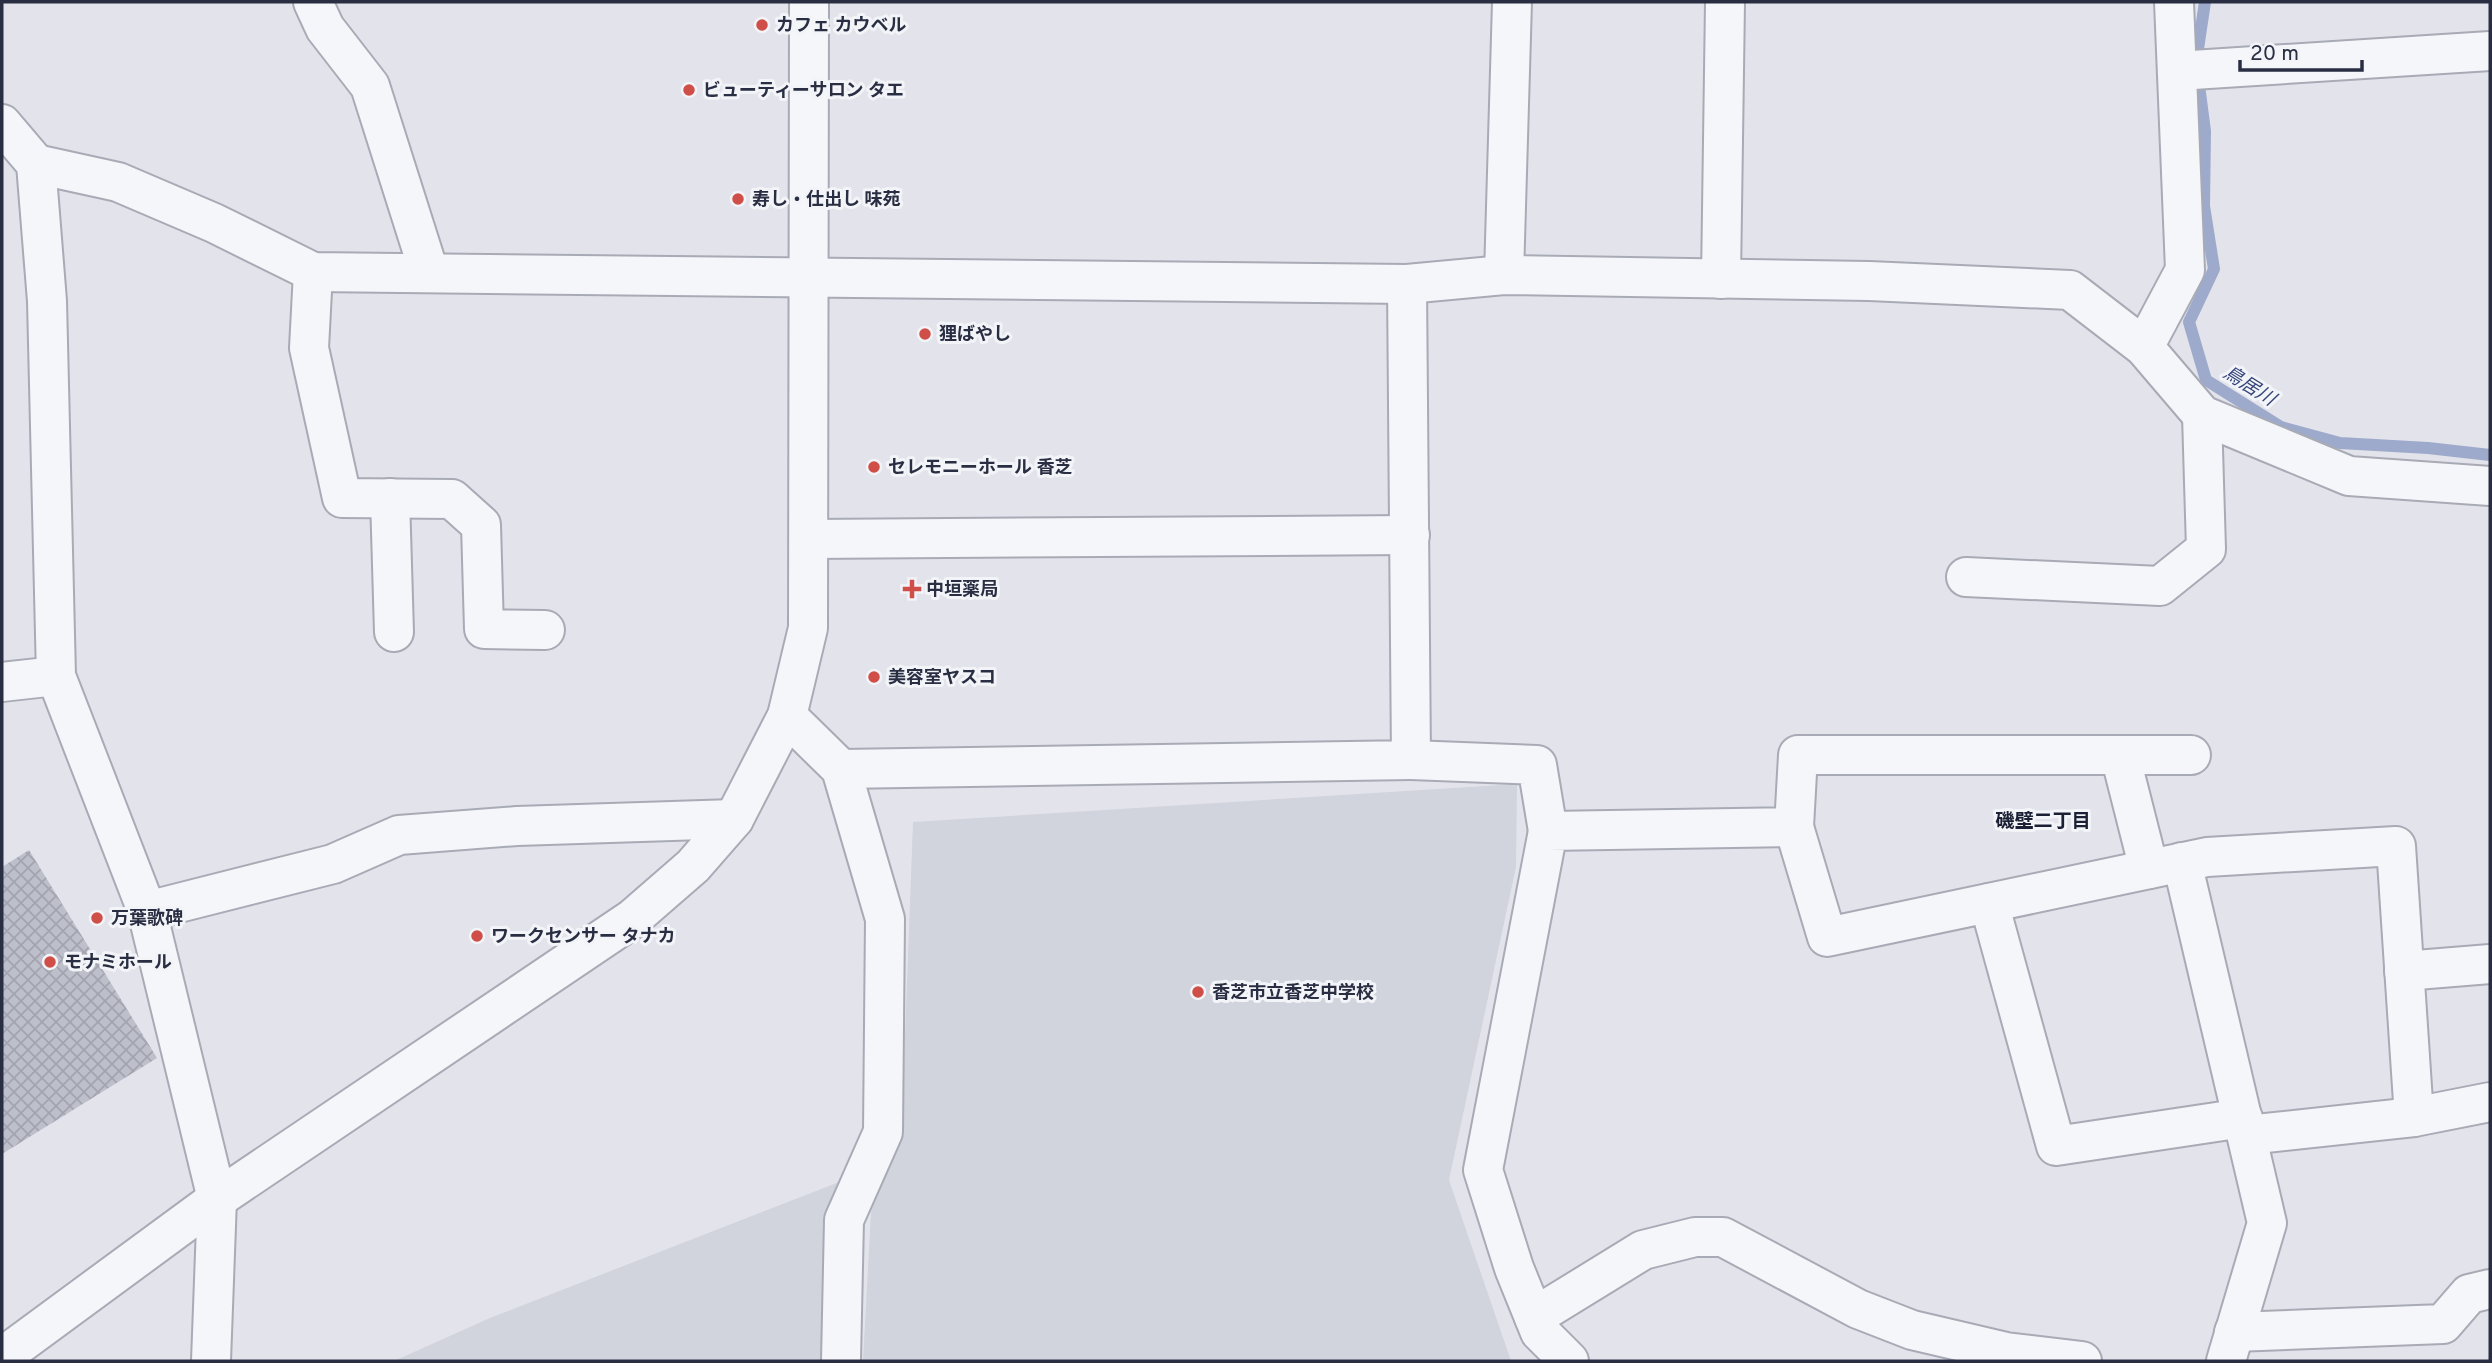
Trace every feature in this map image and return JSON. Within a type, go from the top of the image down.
[{"type":"street","points":[[313,2],[325,27],[370,86],[429,272]]},
{"type":"street","points":[[2,1357],[217,1199],[632,919],[693,866],[734,819],[786,716],[808,628],[808,2]]},
{"type":"street","points":[[1504,275],[1512,2]]},
{"type":"street","points":[[1721,279],[1725,2]]},
{"type":"street","points":[[2144,347],[2185,270],[2174,2]]},
{"type":"street","points":[[2177,71],[2490,51]]},
{"type":"street","points":[[2,124],[36,164],[47,301],[56,676],[147,911],[217,1199],[211,1361]]},
{"type":"street","points":[[36,164],[118,182],[214,223],[313,272],[1407,284],[1504,275],[1869,281],[2070,290],[2144,347],[2202,415],[2349,476],[2490,486]]},
{"type":"street","points":[[313,272],[309,348],[342,498],[452,499],[481,525],[484,629],[545,630]]},
{"type":"street","points":[[1407,284],[1411,760]]},
{"type":"street","points":[[1966,577],[2160,586],[2206,549],[2202,415]]},
{"type":"street","points":[[390,498],[394,632]]},
{"type":"street","points":[[809,539],[1410,535]]},
{"type":"street","points":[[2,682],[56,676]]},
{"type":"street","points":[[786,716],[841,769],[885,919],[883,1132],[845,1220],[841,1361]]},
{"type":"street","points":[[2191,755],[1798,755],[1794,827],[1827,937],[2207,857],[2396,846],[2414,1117]]},
{"type":"street","points":[[2120,755],[2165,866],[2245,1127],[2267,1223],[2230,1347],[2444,1324],[2469,1294],[2490,1289]]},
{"type":"street","points":[[841,769],[1411,760],[1537,765],[1548,831],[1483,1170],[1514,1268],[1540,1332],[1569,1361]]},
{"type":"street","points":[[147,911],[333,864],[399,835],[517,826],[734,819]]},
{"type":"street","points":[[1548,831],[1794,827]]},
{"type":"street","points":[[1989,903],[2056,1146],[2245,1127],[2414,1117],[2490,1101]]},
{"type":"street","points":[[2404,971],[2490,964]]},
{"type":"street","points":[[1534,1317],[1643,1250],[1695,1237],[1723,1237],[1858,1309],[1913,1330],[2006,1352],[2082,1361]]},
{"type":"shaded area","name":"香芝市立香芝中学校","points":[[1517,784],[1516,867],[1449,1180],[1511,1361],[863,1361],[871,1212],[902,1118],[913,822]]},
{"type":"shaded area","points":[[847,1179],[834,1361],[394,1361],[490,1318]]},
{"type":"building","name":"モナミホール","points":[[29,850],[157,1058],[2,1154],[2,867]]},
{"type":"waterway","name":"鳥居川","points":[[2205,2],[2196,62],[2205,131],[2204,206],[2214,269],[2189,322],[2206,380],[2281,427],[2340,443],[2490,455]]},
{"type":"place","name":"カフェ カウベル","points":[[762,25]]},
{"type":"place","name":"ビューティーサロン タエ","points":[[689,90]]},
{"type":"place","name":"寿し・仕出し 味苑","points":[[738,199]]},
{"type":"place","name":"狸ばやし","points":[[925,334]]},
{"type":"place","name":"セレモニーホール 香芝","points":[[874,467]]},
{"type":"place","name":"中垣薬局","points":[[912,589]]},
{"type":"place","name":"美容室ヤスコ","points":[[874,677]]},
{"type":"place","name":"万葉歌碑","points":[[97,918]]},
{"type":"place","name":"ワークセンサー タナカ","points":[[477,936]]},
{"type":"place","name":"モナミホール","points":[[50,962]]},
{"type":"place","name":"香芝市立香芝中学校","points":[[1198,992]]},
{"type":"district","name":"磯壁二丁目","points":[[2043,820]]}]
